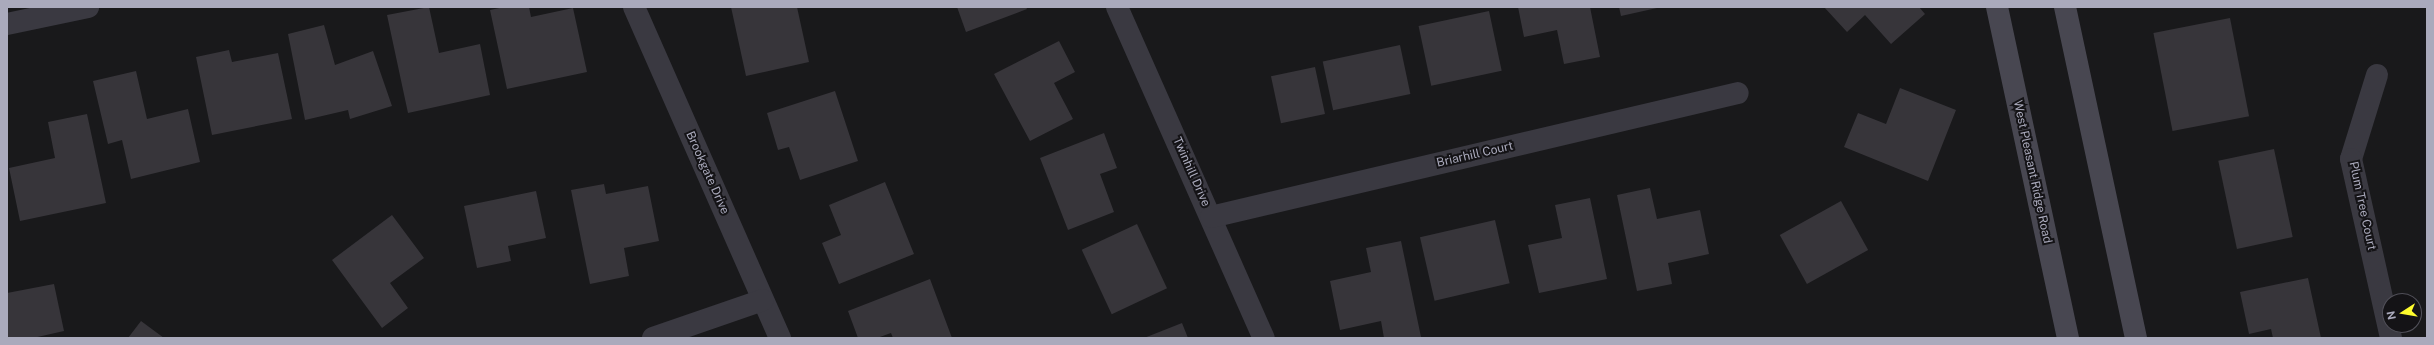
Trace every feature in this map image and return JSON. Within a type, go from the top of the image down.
[{"type":"street","points":[[7,24],[88,7]]},
{"type":"street","name":"Brookgate Drive","points":[[634,7],[780,338]]},
{"type":"street","name":"Twinhill Drive","points":[[1117,7],[1264,338]]},
{"type":"street","name":"West Pleasant Ridge Road","points":[[1997,7],[2068,338]]},
{"type":"street","points":[[2065,7],[2136,338]]},
{"type":"street","name":"Plum Tree Court","points":[[2377,76],[2351,159],[2391,338]]},
{"type":"street","name":"Briarhill Court","points":[[1211,217],[1738,93]]},
{"type":"street","points":[[652,338],[763,300]]},
{"type":"building","points":[[429,7],[439,53],[480,44],[490,95],[408,113],[387,15]]},
{"type":"building","points":[[504,7],[529,7],[531,17],[573,8],[587,72],[507,89],[490,10]]},
{"type":"building","points":[[731,7],[797,7],[809,62],[746,76]]},
{"type":"building","points":[[957,7],[1026,7],[1027,9],[966,32]]},
{"type":"building","points":[[1518,7],[1590,7],[1600,57],[1564,64],[1557,30],[1524,37]]},
{"type":"building","points":[[1619,7],[1657,7],[1657,8],[1621,16]]},
{"type":"building","points":[[1824,7],[1919,7],[1925,14],[1891,44],[1865,15],[1847,32]]},
{"type":"building","points":[[1489,11],[1502,71],[1431,86],[1419,26]]},
{"type":"building","points":[[2230,18],[2249,116],[2173,131],[2153,33]]},
{"type":"building","points":[[324,25],[335,65],[373,51],[392,106],[350,119],[348,110],[305,120],[288,34]]},
{"type":"building","points":[[1059,41],[1075,72],[1054,83],[1073,119],[1030,141],[994,74]]},
{"type":"building","points":[[1400,45],[1410,94],[1333,110],[1323,61]]},
{"type":"building","points":[[229,50],[232,62],[278,53],[292,119],[212,135],[196,57]]},
{"type":"building","points":[[1315,67],[1325,114],[1281,123],[1271,76]]},
{"type":"building","points":[[136,71],[147,119],[188,109],[200,162],[131,179],[122,140],[108,144],[93,81]]},
{"type":"building","points":[[1900,88],[1956,110],[1928,181],[1844,147],[1858,113],[1886,124]]},
{"type":"building","points":[[835,91],[858,161],[800,180],[789,147],[778,150],[767,113]]},
{"type":"building","points":[[87,114],[106,203],[20,221],[9,168],[55,158],[48,122]]},
{"type":"building","points":[[1104,133],[1117,168],[1100,174],[1114,212],[1068,230],[1040,158]]},
{"type":"building","points":[[2274,149],[2293,237],[2237,249],[2218,161]]},
{"type":"building","points":[[885,182],[914,254],[839,284],[822,243],[841,235],[829,205]]},
{"type":"building","points":[[604,184],[606,194],[648,186],[659,241],[624,248],[629,276],[590,284],[571,190]]},
{"type":"building","points":[[1650,188],[1657,219],[1700,210],[1709,254],[1668,263],[1672,284],[1637,291],[1617,195]]},
{"type":"building","points":[[536,191],[546,238],[508,246],[511,261],[477,268],[464,206]]},
{"type":"building","points":[[1590,198],[1607,279],[1539,293],[1528,245],[1562,238],[1555,205]]},
{"type":"building","points":[[1841,201],[1868,250],[1807,284],[1780,235]]},
{"type":"building","points":[[392,215],[424,258],[390,283],[408,308],[382,328],[332,260]]},
{"type":"building","points":[[1495,220],[1510,283],[1435,301],[1420,237]]},
{"type":"building","points":[[1137,224],[1167,288],[1112,314],[1082,250]]},
{"type":"building","points":[[1401,241],[1421,337],[1384,338],[1381,321],[1340,330],[1330,281],[1371,272],[1366,248]]},
{"type":"building","points":[[2308,278],[2321,338],[2273,338],[2271,329],[2249,334],[2240,292]]},
{"type":"building","points":[[930,279],[952,338],[893,338],[891,333],[877,338],[858,338],[848,311]]},
{"type":"building","points":[[54,284],[64,331],[33,338],[7,338],[7,293]]},
{"type":"building","points":[[141,321],[164,338],[128,338]]},
{"type":"building","points":[[1182,323],[1188,338],[1144,338]]}]
